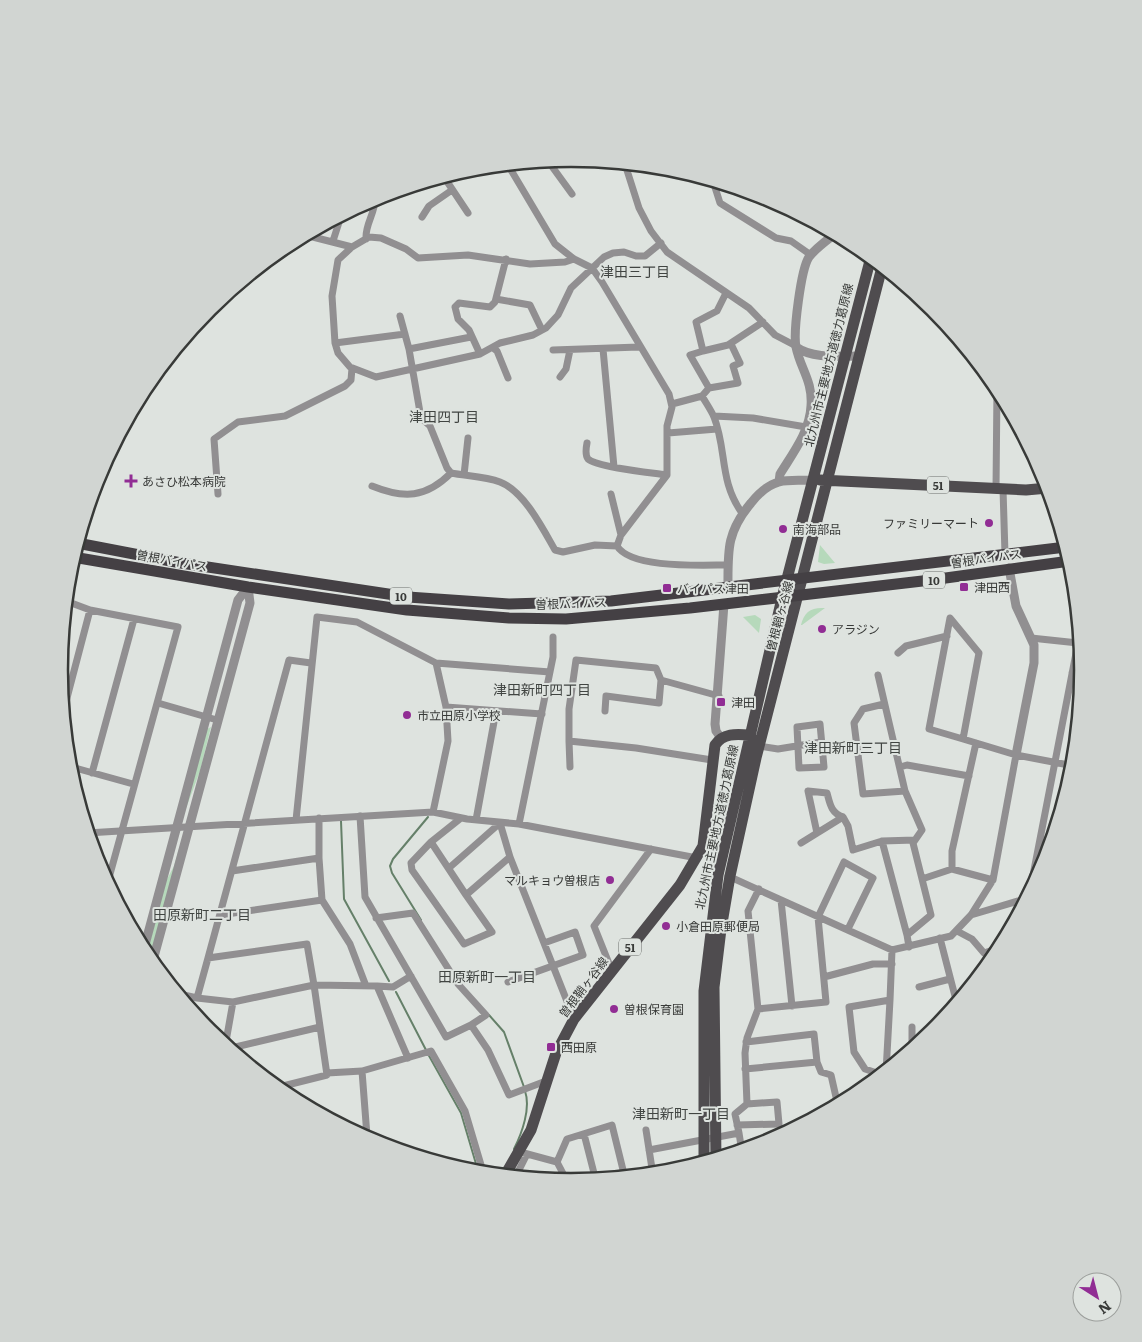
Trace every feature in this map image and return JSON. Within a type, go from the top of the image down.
[{"type":"highway","name":"曽根バイパス","points":[[84,544],[274,577],[408,597],[509,604],[611,601],[728,589],[1059,548]]},
{"type":"highway","name":"曽根バイパス","points":[[81,558],[407,610],[509,618],[566,619],[614,616],[782,598],[1062,562]]},
{"type":"highway","points":[[226,569],[241,578],[248,586],[262,578],[274,577]]},
{"type":"main road","name":"北九州市主要地方道徳力葛原線","points":[[813,480],[869,265]]},
{"type":"main road","points":[[828,479],[880,274]]},
{"type":"main road","name":"51","points":[[813,480],[828,479],[1000,489],[1040,488]]},
{"type":"main road","name":"曽根鞘ヶ谷線","points":[[760,746],[828,479]]},
{"type":"main road","name":"曽根鞘ヶ谷線","points":[[749,735],[786,581],[813,480]]},
{"type":"main road","points":[[721,738],[730,734],[749,735],[760,746]]},
{"type":"main road","name":"北九州市主要地方道徳力葛原線","points":[[704,1156],[704,991],[718,875],[749,735]]},
{"type":"main road","name":"曽根鞘ヶ谷線","points":[[509,1170],[523,1153],[556,1053],[574,1019],[680,885],[698,858],[703,846],[712,760],[715,745],[721,738]]},
{"type":"main road","name":"北九州市主要地方道徳力葛原線","points":[[716,1153],[714,987],[720,929],[730,876],[760,746]]},
{"type":"street","points":[[553,168],[572,194]]},
{"type":"street","points":[[511,171],[555,244],[574,259],[592,268],[669,394],[672,404],[668,432],[667,475],[621,535],[617,546]]},
{"type":"street","points":[[628,171],[639,208],[667,252],[749,308],[775,335],[803,352],[859,356]]},
{"type":"street","points":[[448,183],[468,213]]},
{"type":"street","points":[[716,189],[720,203],[776,238],[791,241],[811,255]]},
{"type":"street","points":[[422,217],[429,206],[452,190]]},
{"type":"street","points":[[366,239],[365,228],[375,207]]},
{"type":"street","points":[[333,241],[338,224]]},
{"type":"street","points":[[315,237],[352,247]]},
{"type":"street","points":[[574,259],[565,262],[530,264],[506,259],[468,255],[418,258],[406,249],[381,238],[366,239],[352,247],[338,260],[332,296],[335,343],[338,352],[352,368],[376,377],[412,371],[480,354],[500,343],[533,335],[542,330],[558,315],[571,288],[592,268],[613,253],[624,252],[636,256],[645,256],[661,243]]},
{"type":"street","points":[[779,482],[780,474],[798,446],[812,407],[811,391],[796,346],[798,310],[805,267],[811,255],[829,239]]},
{"type":"street","points":[[480,354],[469,330],[458,319],[455,307],[459,304],[490,307],[496,298],[506,259]]},
{"type":"street","points":[[703,351],[696,322],[717,311],[726,293]]},
{"type":"street","points":[[496,298],[530,305],[542,330]]},
{"type":"street","points":[[400,316],[409,349],[421,418],[430,426],[451,473]]},
{"type":"street","points":[[709,388],[690,355],[731,344],[763,322]]},
{"type":"street","points":[[335,343],[405,334]]},
{"type":"street","points":[[409,349],[472,337]]},
{"type":"street","points":[[672,404],[702,396],[709,388],[738,383],[733,366],[740,363],[731,344]]},
{"type":"street","points":[[554,350],[640,347]]},
{"type":"street","points":[[493,348],[497,351],[508,378]]},
{"type":"street","points":[[602,349],[614,467]]},
{"type":"street","points":[[560,377],[566,369],[570,350]]},
{"type":"street","points":[[218,494],[214,439],[238,422],[285,416],[345,386],[351,380],[352,368]]},
{"type":"street","points":[[702,396],[714,416],[725,478],[734,502],[742,513]]},
{"type":"street","points":[[997,403],[1000,489],[1006,554]]},
{"type":"street","points":[[714,416],[753,418],[806,427]]},
{"type":"street","points":[[668,432],[717,429]]},
{"type":"street","points":[[464,475],[468,438]]},
{"type":"street","points":[[587,443],[586,454],[590,460],[614,467],[667,475]]},
{"type":"street","points":[[451,473],[505,484],[520,498],[539,521],[554,550],[563,552],[595,545],[617,546]]},
{"type":"street","points":[[372,486],[388,493],[410,495],[428,491],[439,485],[451,473]]},
{"type":"street","points":[[728,589],[727,565],[733,528],[742,513],[759,493],[779,482],[813,480]]},
{"type":"street","points":[[610,494],[621,535]]},
{"type":"street","points":[[617,546],[620,551],[638,559],[669,565],[727,565]]},
{"type":"street","points":[[718,875],[730,876],[892,950],[951,936],[958,931],[994,880],[1034,664],[1034,645],[1016,606],[1009,568]]},
{"type":"street","points":[[224,582],[232,588],[238,600]]},
{"type":"street","points":[[146,941],[238,600],[248,586]]},
{"type":"street","points":[[155,955],[250,603],[248,586]]},
{"type":"street","points":[[250,603],[259,593],[272,590]]},
{"type":"street","points":[[72,603],[90,610],[178,627],[158,703],[133,784],[110,874]]},
{"type":"street","points":[[721,738],[716,731],[715,724],[724,604]]},
{"type":"street","points":[[69,692],[90,610]]},
{"type":"street","points":[[296,820],[317,617],[357,622],[436,663],[550,672]]},
{"type":"street","points":[[92,772],[134,618]]},
{"type":"street","points":[[963,739],[979,653],[950,618],[929,729],[1016,755],[1066,764]]},
{"type":"street","points":[[898,653],[906,646],[947,636]]},
{"type":"street","points":[[519,824],[553,657],[553,637]]},
{"type":"street","points":[[1031,638],[1073,642]]},
{"type":"street","points":[[197,998],[289,660],[311,663]]},
{"type":"street","points":[[570,766],[568,709],[576,660],[656,668],[661,680],[658,703],[606,696],[605,711]]},
{"type":"street","points":[[433,812],[448,741],[446,707],[436,663]]},
{"type":"street","points":[[1033,870],[1074,664]]},
{"type":"street","points":[[878,675],[905,791],[922,830],[913,844],[931,915],[907,935]]},
{"type":"street","points":[[661,680],[718,696]]},
{"type":"street","points":[[158,703],[218,720]]},
{"type":"street","points":[[884,704],[863,709],[854,723],[862,794],[905,791]]},
{"type":"street","points":[[446,707],[542,714]]},
{"type":"street","points":[[476,820],[496,711]]},
{"type":"street","points":[[820,724],[822,742],[824,767],[799,768],[797,728],[820,724]]},
{"type":"street","points":[[569,741],[636,748],[712,760]]},
{"type":"street","points":[[760,746],[778,749],[822,742]]},
{"type":"street","points":[[952,868],[952,851],[976,743]]},
{"type":"street","points":[[900,767],[907,764],[969,776]]},
{"type":"street","points":[[77,768],[133,784]]},
{"type":"street","points":[[816,833],[808,791],[827,793],[836,815],[843,817],[848,826],[853,850],[882,841],[915,840]]},
{"type":"street","points":[[94,832],[433,812],[461,818],[519,824],[698,858]]},
{"type":"street","points":[[360,816],[365,897],[376,918],[446,1037],[471,1025],[486,1015],[458,984],[413,913],[376,918]]},
{"type":"street","points":[[801,843],[843,817]]},
{"type":"street","points":[[319,818],[322,900],[350,944],[366,986]]},
{"type":"street","points":[[431,842],[492,932],[464,944],[412,870],[411,863],[431,842],[461,818]]},
{"type":"street","points":[[500,822],[510,858],[574,1019]]},
{"type":"street","points":[[449,868],[500,822]]},
{"type":"street","points":[[882,841],[909,946]]},
{"type":"street","points":[[612,970],[594,926],[651,850]]},
{"type":"street","points":[[232,871],[319,858]]},
{"type":"street","points":[[466,895],[510,858]]},
{"type":"street","points":[[758,1009],[826,1002],[818,917],[844,862],[873,878],[848,929]]},
{"type":"street","points":[[922,879],[952,868],[994,880]]},
{"type":"street","points":[[747,1104],[746,1042],[758,1009],[748,911],[759,889]]},
{"type":"street","points":[[220,915],[322,900]]},
{"type":"street","points":[[781,900],[792,1006]]},
{"type":"street","points":[[971,915],[1020,900]]},
{"type":"street","points":[[958,931],[972,938],[984,953],[990,951]]},
{"type":"street","points":[[508,982],[584,955],[575,932],[544,943]]},
{"type":"street","points":[[940,938],[955,997]]},
{"type":"street","points":[[208,958],[307,944],[327,1073]]},
{"type":"street","points":[[886,1063],[892,950]]},
{"type":"street","points":[[824,977],[873,964],[892,964]]},
{"type":"street","points":[[185,995],[233,1002],[314,985],[393,986],[411,976]]},
{"type":"street","points":[[918,988],[950,979]]},
{"type":"street","points":[[377,986],[408,1058]]},
{"type":"street","points":[[875,1072],[865,1069],[854,1052],[849,1007],[890,1000]]},
{"type":"street","points":[[227,1039],[233,1002]]},
{"type":"street","points":[[471,1025],[488,1050],[509,1095],[546,1081]]},
{"type":"street","points":[[235,1046],[320,1027]]},
{"type":"street","points":[[912,1027],[912,1041]]},
{"type":"street","points":[[746,1042],[814,1034],[817,1062],[821,1072],[831,1075],[836,1099]]},
{"type":"street","points":[[285,1086],[327,1075],[327,1073],[362,1071],[431,1051],[466,1111],[482,1166]]},
{"type":"street","points":[[746,1069],[817,1062]]},
{"type":"street","points":[[362,1071],[367,1131]]},
{"type":"street","points":[[649,1150],[703,1139],[738,1129],[779,1124],[777,1102],[747,1104],[735,1114],[738,1129],[741,1145]]},
{"type":"street","points":[[557,1162],[567,1139],[612,1125],[622,1171]]},
{"type":"street","points":[[646,1130],[652,1168]]},
{"type":"street","points":[[584,1134],[594,1173]]},
{"type":"street","points":[[518,1171],[523,1153],[557,1162],[563,1174]]},
{"type":"green space","points":[[820,545],[835,563],[824,564],[818,562]]},
{"type":"green space","points":[[816,608],[825,608],[801,625],[809,611]]},
{"type":"green space","points":[[755,615],[761,619],[759,633],[743,617]]},
{"type":"green space","points":[[211,727],[200,771],[185,811],[207,729]]},
{"type":"green space","points":[[181,842],[152,952],[149,946],[166,881],[174,866]]},
{"type":"waterway","points":[[421,920],[392,873],[390,866],[393,859],[428,817]]},
{"type":"waterway","points":[[341,821],[344,899],[389,981]]},
{"type":"waterway","points":[[396,992],[426,1050]]},
{"type":"waterway","points":[[489,1015],[504,1032],[524,1087]]},
{"type":"waterway","points":[[428,1054],[461,1113],[477,1166]]},
{"type":"waterway","points":[[514,1149],[523,1128],[526,1113],[527,1098],[525,1091]]},
{"type":"place","name":"あさひ松本病院","points":[[131,481]]},
{"type":"place","name":"ファミリーマート","points":[[989,523]]},
{"type":"place","name":"南海部品","points":[[783,529]]},
{"type":"place","name":"津田西","points":[[964,587]]},
{"type":"place","name":"バイパス津田","points":[[667,588]]},
{"type":"place","name":"アラジン","points":[[822,629]]},
{"type":"place","name":"津田","points":[[721,702]]},
{"type":"place","name":"市立田原小学校","points":[[407,715]]},
{"type":"place","name":"マルキョウ曽根店","points":[[610,880]]},
{"type":"place","name":"小倉田原郵便局","points":[[666,926]]},
{"type":"place","name":"曽根保育園","points":[[614,1009]]},
{"type":"place","name":"西田原","points":[[551,1047]]},
{"type":"district","name":"津田三丁目","points":[[635,271]]},
{"type":"district","name":"津田四丁目","points":[[444,416]]},
{"type":"district","name":"津田新町四丁目","points":[[542,689]]},
{"type":"district","name":"津田新町三丁目","points":[[853,747]]},
{"type":"district","name":"田原新町二丁目","points":[[202,914]]},
{"type":"district","name":"田原新町一丁目","points":[[487,976]]},
{"type":"district","name":"津田新町一丁目","points":[[681,1113]]}]
